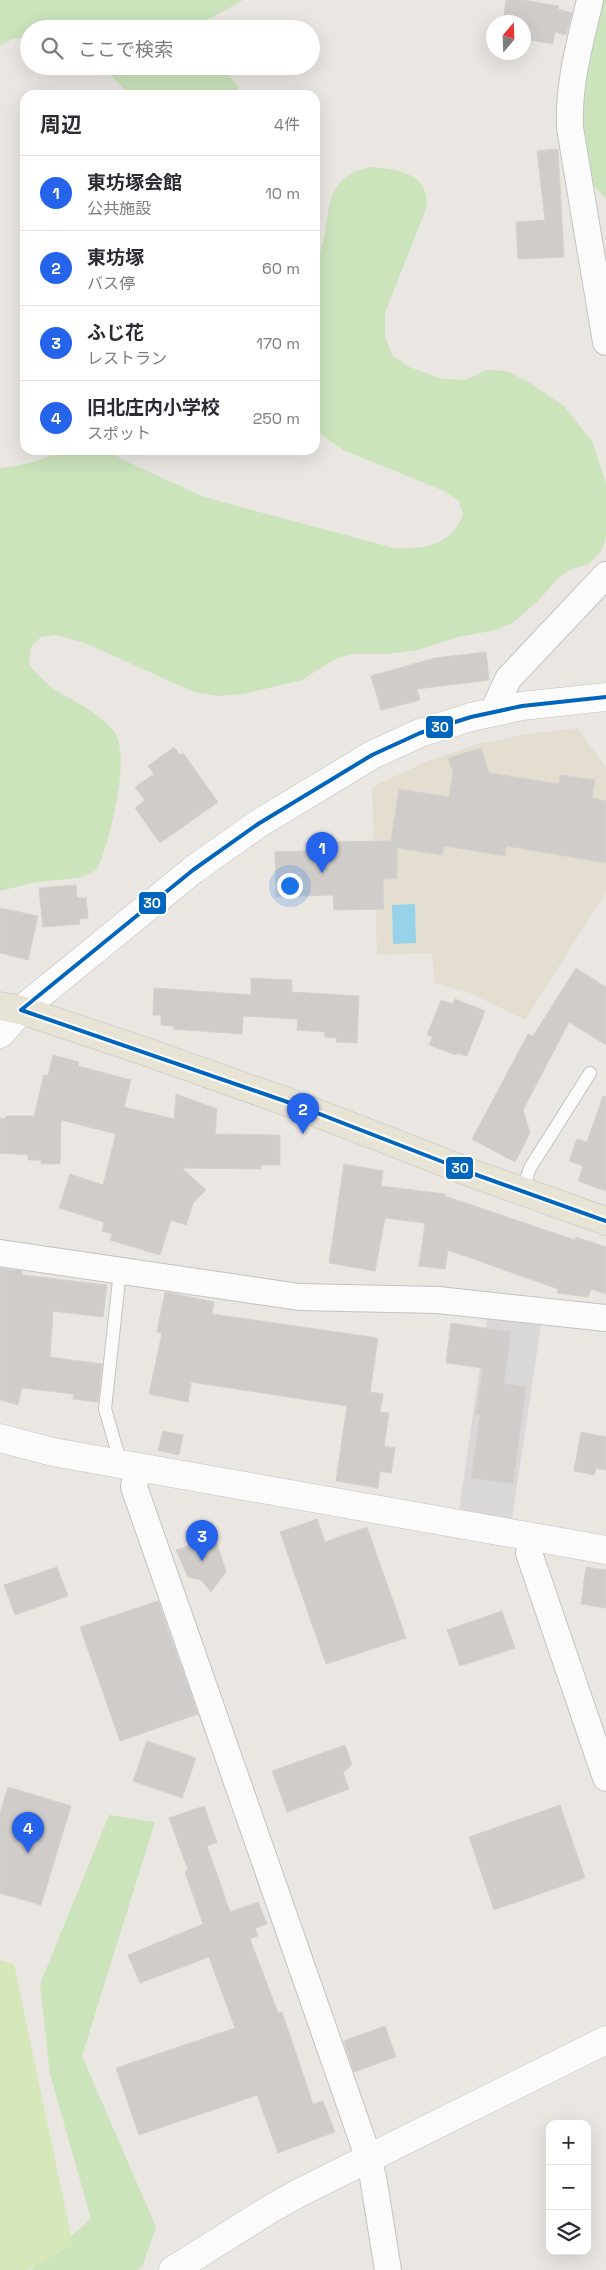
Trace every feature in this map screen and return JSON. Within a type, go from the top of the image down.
[{"type":"main road","points":[[10,1008],[141,1050],[299,1106],[606,1221]]},
{"type":"street","points":[[590,0],[572,76],[569,102],[570,128],[606,342]]},
{"type":"street","points":[[493,712],[508,679],[606,575]]},
{"type":"street","points":[[0,1034],[10,1008],[193,870],[258,824],[372,755],[420,733],[493,712],[522,706],[606,697]]},
{"type":"street","points":[[0,1253],[299,1297],[438,1300],[606,1318]]},
{"type":"street","points":[[0,1438],[34,1448],[130,1466],[606,1550]]},
{"type":"street","points":[[130,1466],[134,1487],[368,2159],[373,2177],[388,2270]]},
{"type":"street","points":[[532,1537],[529,1553],[606,1778]]},
{"type":"street","points":[[173,2270],[272,2208],[606,2040]]},
{"type":"lane","points":[[522,1191],[530,1168],[590,1073]]},
{"type":"lane","points":[[120,1271],[105,1408],[130,1466]]},
{"type":"shaded area","points":[[578,728],[606,768],[606,892],[525,1020],[470,993],[435,983],[432,953],[377,955],[372,787],[430,760],[478,744],[527,734]]},
{"type":"shaded area","points":[[488,1312],[542,1318],[512,1519],[459,1510]]},
{"type":"green space","points":[[0,0],[243,0],[207,20],[20,20],[20,39],[12,39],[0,46]]},
{"type":"green space","points":[[600,0],[606,0],[606,199],[593,185],[581,127],[582,78]]},
{"type":"green space","points":[[111,75],[229,75],[238,87],[238,90],[125,90]]},
{"type":"green space","points":[[371,167],[402,172],[418,181],[426,197],[426,209],[385,313],[385,336],[392,355],[409,367],[442,379],[466,380],[486,370],[507,371],[530,383],[565,407],[593,443],[606,484],[606,537],[602,550],[589,564],[572,569],[557,579],[540,599],[514,622],[496,630],[458,637],[418,650],[387,654],[351,654],[333,660],[302,680],[243,694],[218,696],[194,692],[85,643],[56,635],[41,637],[31,647],[29,665],[51,687],[100,717],[113,730],[119,742],[121,758],[117,799],[113,820],[97,870],[78,878],[36,882],[0,891],[0,468],[16,466],[53,455],[117,455],[121,459],[204,497],[394,548],[418,548],[440,541],[453,532],[463,515],[459,501],[444,491],[343,450],[320,434],[320,252],[333,193],[341,182],[353,173]]},
{"type":"green space","points":[[109,1815],[155,1822],[82,2056],[156,2227],[142,2267],[137,2270],[31,2270],[91,2219],[50,2074],[40,1984]]},
{"type":"green space","points":[[0,1960],[14,1964],[73,2245],[28,2270],[0,2270]]},
{"type":"water","points":[[415,904],[416,943],[393,944],[392,905]]},
{"type":"building","points":[[506,0],[523,0],[559,6],[558,9],[572,13],[566,35],[555,32],[553,44],[531,40],[531,15],[504,15]]},
{"type":"building","points":[[558,149],[564,257],[518,259],[516,222],[545,220],[537,151]]},
{"type":"building","points":[[486,652],[489,680],[417,689],[420,700],[381,710],[371,676],[435,658]]},
{"type":"building","points":[[174,747],[180,755],[183,753],[218,802],[160,843],[135,808],[145,800],[135,787],[154,774],[148,766]]},
{"type":"building","points":[[481,748],[489,773],[559,784],[560,775],[595,780],[592,798],[606,801],[606,863],[506,846],[505,856],[444,846],[442,855],[397,848],[397,879],[383,879],[384,909],[334,910],[333,895],[276,897],[275,852],[332,850],[332,842],[391,841],[399,789],[449,797],[453,772],[448,758]]},
{"type":"building","points":[[76,885],[77,898],[86,898],[88,918],[79,919],[80,924],[43,927],[39,888]]},
{"type":"building","points":[[0,908],[38,916],[28,960],[0,953]]},
{"type":"building","points":[[576,968],[606,987],[606,1045],[569,1022],[523,1110],[530,1133],[515,1162],[472,1139],[528,1034],[533,1036]]},
{"type":"building","points":[[251,978],[292,980],[292,992],[359,996],[357,1043],[336,1042],[337,1038],[325,1037],[325,1032],[297,1030],[298,1019],[243,1016],[242,1034],[173,1029],[174,1026],[161,1025],[161,1015],[153,1015],[154,988],[251,995]]},
{"type":"building","points":[[455,999],[485,1011],[467,1056],[457,1053],[456,1055],[429,1045],[433,1037],[427,1035],[441,1000],[453,1004]]},
{"type":"building","points":[[53,1055],[79,1062],[78,1066],[131,1080],[124,1107],[174,1119],[176,1094],[217,1109],[215,1134],[280,1135],[280,1165],[261,1165],[261,1169],[182,1168],[206,1190],[193,1203],[186,1225],[171,1220],[160,1255],[110,1240],[112,1234],[102,1231],[104,1222],[59,1208],[70,1174],[103,1185],[116,1134],[61,1120],[60,1164],[41,1164],[41,1160],[28,1160],[28,1155],[0,1153],[0,1118],[5,1119],[6,1116],[34,1116],[44,1075],[48,1076]]},
{"type":"building","points":[[603,1096],[606,1097],[606,1191],[578,1181],[583,1166],[569,1161],[577,1139],[587,1142]]},
{"type":"building","points":[[344,1164],[383,1171],[381,1186],[445,1194],[445,1196],[575,1240],[576,1237],[606,1247],[606,1294],[591,1289],[588,1297],[557,1293],[558,1289],[448,1250],[445,1269],[419,1266],[425,1223],[385,1218],[375,1271],[329,1263]]},
{"type":"building","points":[[0,1268],[22,1271],[22,1275],[107,1285],[103,1317],[53,1311],[50,1357],[102,1364],[98,1402],[73,1399],[74,1394],[22,1388],[18,1405],[0,1400]]},
{"type":"building","points":[[165,1292],[214,1302],[212,1314],[378,1338],[370,1392],[383,1394],[380,1412],[389,1413],[384,1446],[395,1448],[391,1473],[380,1471],[378,1488],[336,1481],[347,1406],[191,1382],[188,1402],[149,1394],[162,1333],[157,1332]]},
{"type":"building","points":[[451,1323],[511,1332],[504,1383],[526,1387],[513,1484],[471,1478],[480,1415],[476,1414],[483,1368],[446,1363]]},
{"type":"building","points":[[163,1431],[183,1435],[179,1455],[158,1450]]},
{"type":"building","points":[[581,1432],[606,1437],[606,1470],[596,1468],[594,1475],[574,1471]]},
{"type":"building","points":[[317,1519],[325,1542],[367,1527],[406,1638],[326,1664],[280,1532]]},
{"type":"building","points":[[215,1537],[226,1572],[211,1592],[201,1580],[188,1577],[176,1550]]},
{"type":"building","points":[[57,1567],[68,1596],[15,1615],[4,1585]]},
{"type":"building","points":[[586,1567],[606,1570],[606,1608],[581,1604]]},
{"type":"building","points":[[158,1601],[198,1714],[120,1741],[80,1627]]},
{"type":"building","points":[[502,1611],[515,1648],[460,1666],[447,1630]]},
{"type":"building","points":[[147,1741],[196,1758],[182,1798],[133,1781]]},
{"type":"building","points":[[345,1745],[352,1765],[343,1772],[349,1789],[287,1812],[272,1771]]},
{"type":"building","points":[[8,1787],[71,1806],[41,1905],[0,1893],[0,1813]]},
{"type":"building","points":[[560,1805],[585,1878],[494,1910],[469,1837]]},
{"type":"building","points":[[204,1806],[217,1842],[207,1846],[230,1912],[258,1902],[267,1924],[255,1928],[258,1936],[250,1939],[278,2013],[282,2012],[313,2104],[323,2101],[335,2132],[278,2153],[257,2095],[139,2135],[116,2068],[235,2028],[209,1957],[140,1983],[128,1955],[203,1924],[185,1872],[188,1870],[169,1818]]},
{"type":"building","points":[[385,2026],[396,2057],[354,2072],[344,2041]]},
{"type":"transit line","name":"30","points":[[21,1010],[193,870],[258,824],[372,755],[420,733],[471,717],[522,706],[606,697]]},
{"type":"transit line","name":"30","points":[[21,1010],[299,1106],[474,1174],[606,1221]]},
{"type":"place","name":"東坊塚会館","points":[[322,873]]},
{"type":"place","name":"東坊塚","points":[[303,1134]]},
{"type":"place","name":"ふじ花","points":[[202,1561]]},
{"type":"place","name":"旧北庄内小学校","points":[[28,1853]]}]
